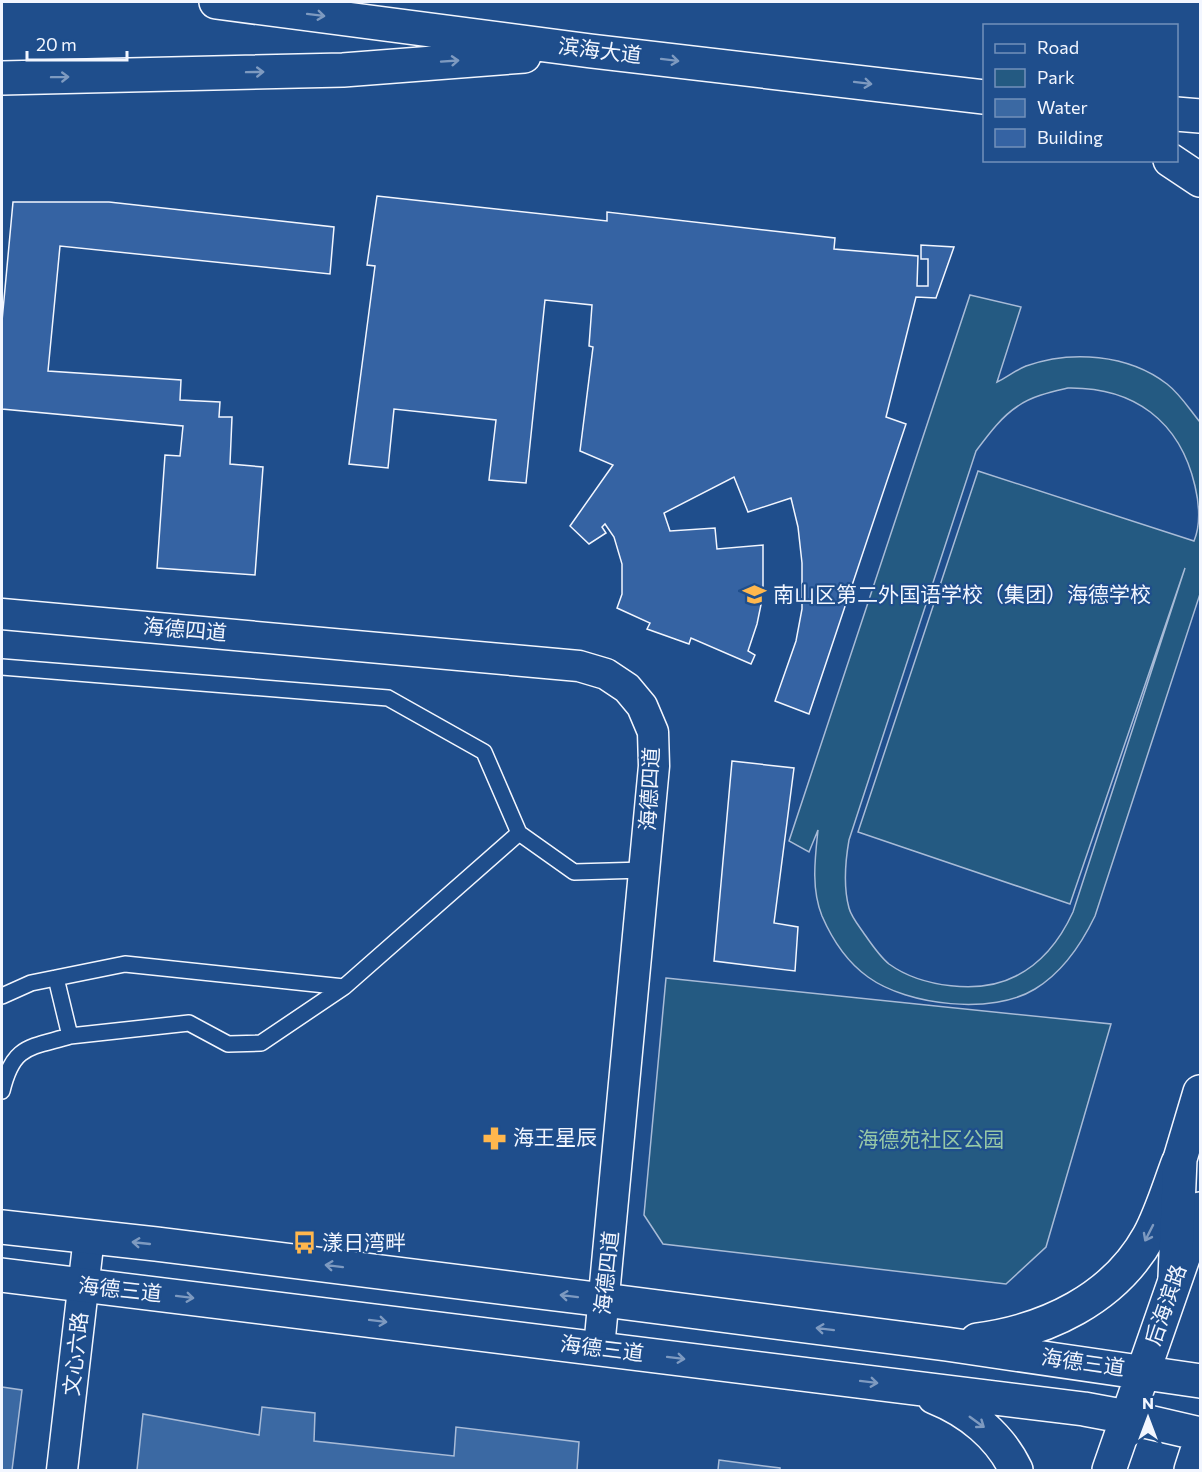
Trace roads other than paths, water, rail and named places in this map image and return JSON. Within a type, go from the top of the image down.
[{"type":"main road","name":"滨海大道","points":[[216,2],[591,51],[983,97]]},
{"type":"main road","points":[[2,78],[343,70],[591,51]]},
{"type":"main road","points":[[1178,114],[1200,116]]},
{"type":"main road","points":[[1173,162],[1200,180]]},
{"type":"main road","points":[[946,1344],[1006,1336],[1048,1323],[1084,1304],[1128,1266],[1149,1235],[1180,1159],[1200,1092]]},
{"type":"main road","points":[[1176,1278],[1180,1159]]},
{"type":"main road","name":"后海滨路","points":[[1109,1470],[1200,1209]]},
{"type":"main road","name":"海德三道","points":[[2,1227],[604,1300],[946,1344],[1200,1381]]},
{"type":"main road","name":"海德三道","points":[[2,1275],[83,1287],[907,1387],[1128,1417],[1200,1434]]},
{"type":"main road","points":[[907,1387],[951,1404],[984,1426],[1004,1448],[1016,1470]]},
{"type":"main road","points":[[1191,1470],[1200,1442]]},
{"type":"street","name":"海德四道","points":[[2,614],[579,666],[606,674],[627,688],[642,706],[653,732],[654,766],[599,1348]]},
{"type":"street","name":"文心六路","points":[[62,1470],[89,1237]]},
{"type":"lane","points":[[2,667],[388,698],[484,752],[519,833],[574,872],[645,870]]},
{"type":"lane","points":[[2,1091],[7,1071],[18,1053],[70,1036],[189,1023],[228,1044],[261,1043],[344,987],[519,833]]},
{"type":"lane","points":[[2,996],[31,983],[125,964],[344,987]]},
{"type":"lane","points":[[56,978],[70,1036]]},
{"type":"water","points":[[2,1387],[22,1390],[12,1470],[2,1470]]},
{"type":"water","points":[[262,1407],[315,1413],[314,1441],[454,1456],[456,1427],[579,1442],[577,1470],[137,1470],[143,1414],[259,1435]]},
{"type":"water","points":[[719,1460],[780,1468],[780,1470],[718,1470]]},
{"type":"place","name":"南山区第二外国语学校（集团）海德学校","points":[[755,595]]},
{"type":"place","name":"海王星辰","points":[[495,1138]]},
{"type":"place","name":"漾日湾畔","points":[[304,1243]]},
{"type":"park label","name":"海德苑社区公园","points":[[931,1140]]}]
